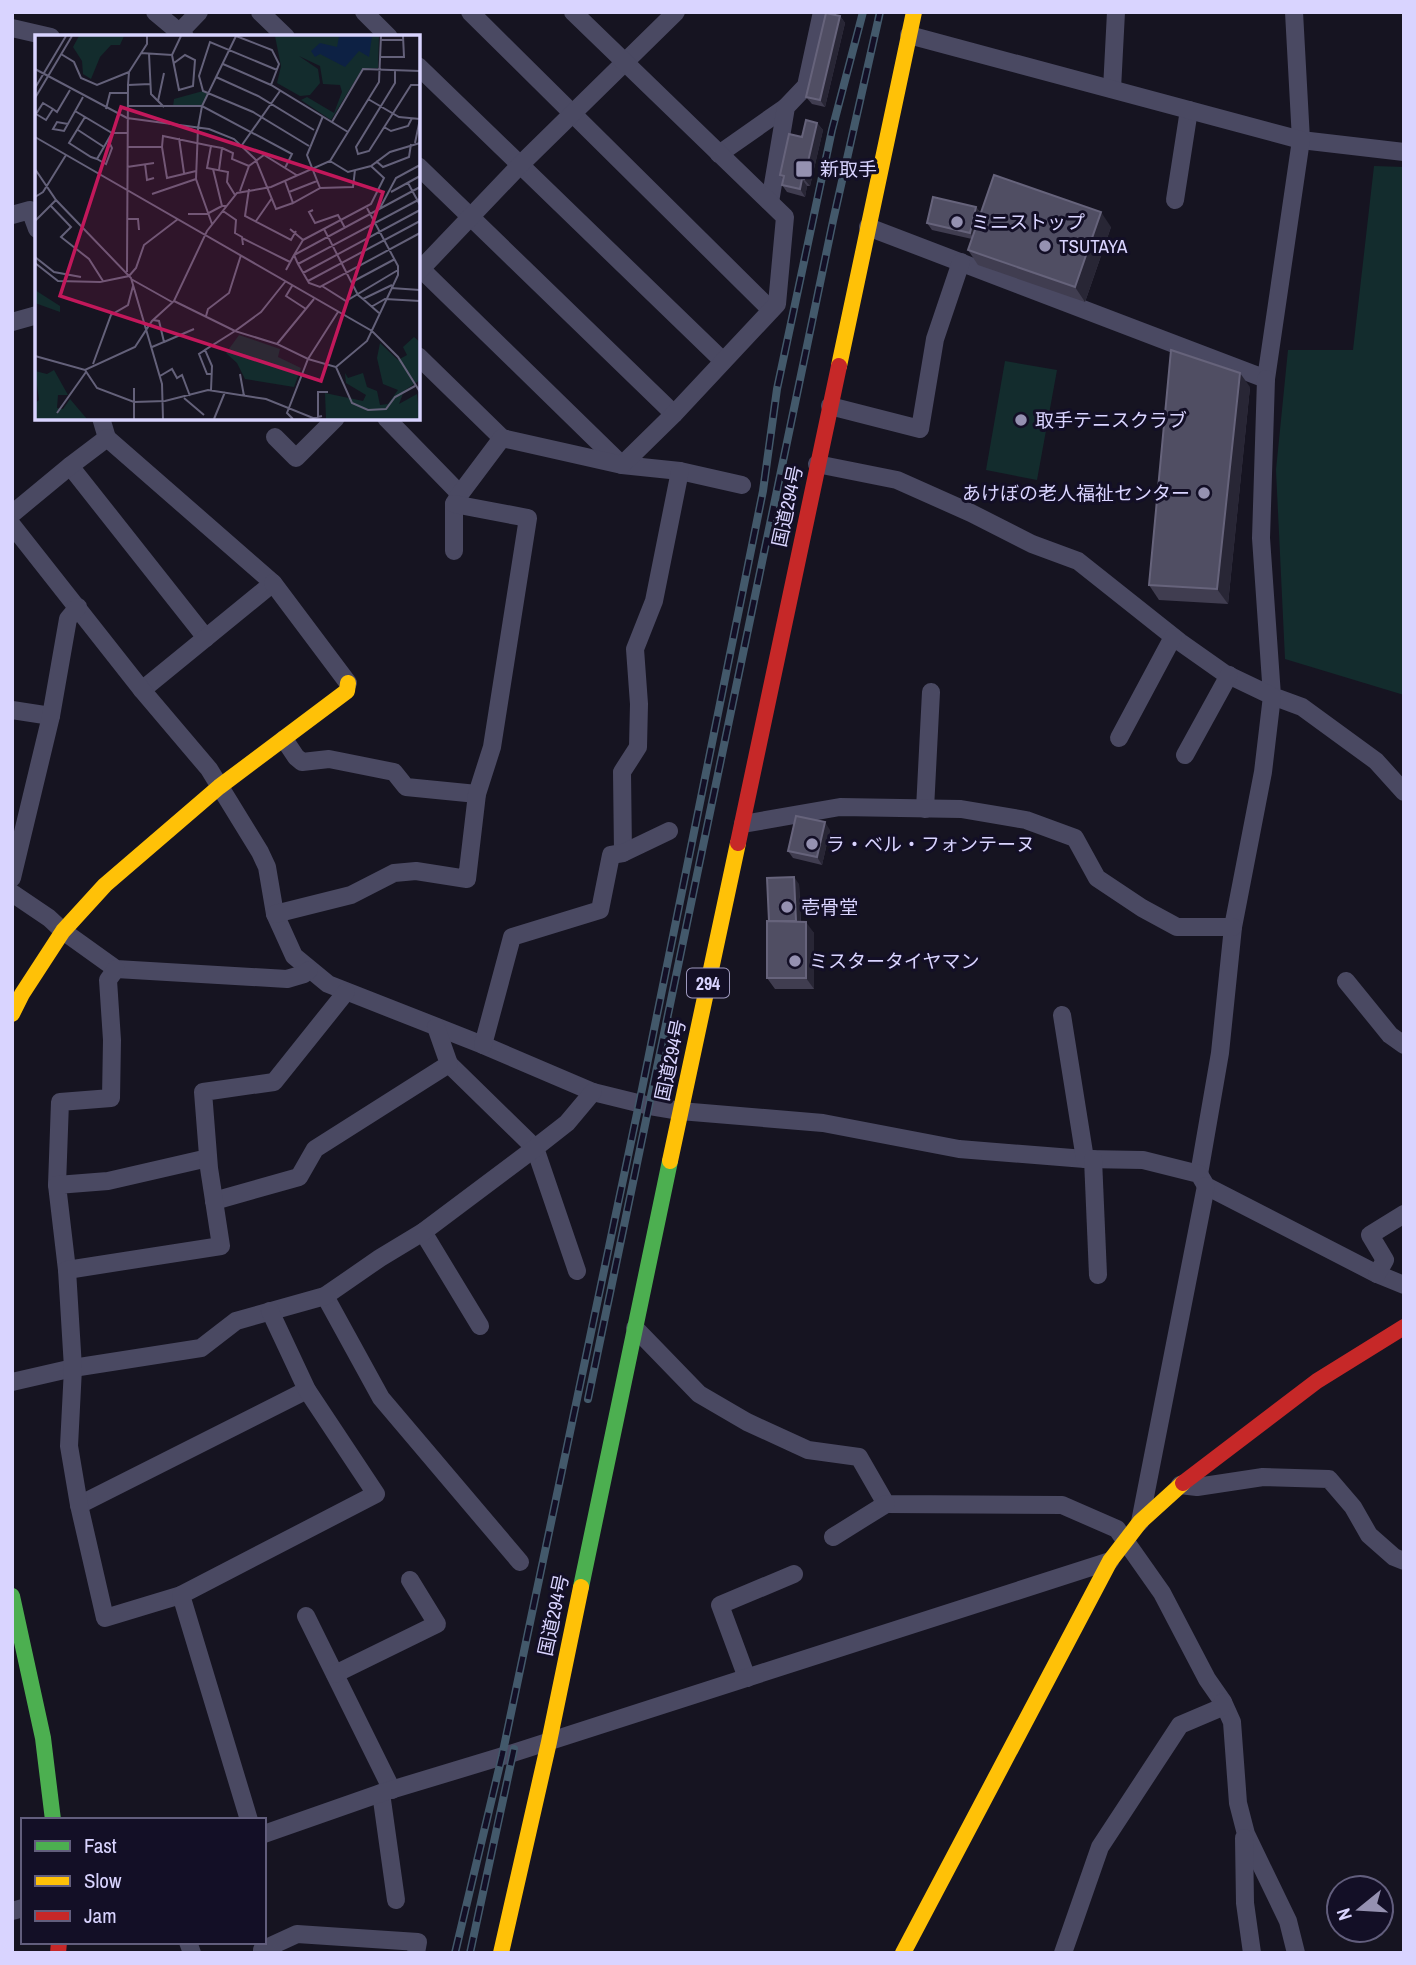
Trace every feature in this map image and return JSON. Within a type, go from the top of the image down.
[{"type":"main road","name":"国道294号","points":[[501,1953],[549,1741],[914,12]]},
{"type":"main road","points":[[12,1014],[22,993],[63,931],[105,885],[219,787],[347,691],[348,682]]},
{"type":"main road","points":[[902,1953],[1110,1561],[1140,1522],[1180,1485],[1317,1381],[1404,1327]]},
{"type":"main road","points":[[12,1596],[43,1738],[53,1818]]},
{"type":"street","points":[[155,12],[180,35],[199,12]]},
{"type":"street","points":[[260,12],[284,35]]},
{"type":"street","points":[[364,12],[387,35]]},
{"type":"street","points":[[470,12],[771,310]]},
{"type":"street","points":[[573,12],[785,216],[777,303],[674,414],[622,465]]},
{"type":"street","points":[[420,268],[676,12]]},
{"type":"street","points":[[719,154],[786,107],[806,86],[822,12]]},
{"type":"street","points":[[1112,89],[1116,12]]},
{"type":"street","points":[[1140,1522],[1202,1180],[1220,1053],[1233,927],[1263,772],[1272,696],[1261,538],[1266,379],[1301,140],[1294,12]]},
{"type":"street","points":[[12,28],[42,35]]},
{"type":"street","points":[[909,35],[1301,140],[1404,152]]},
{"type":"street","points":[[420,68],[723,361]]},
{"type":"street","points":[[770,202],[786,107]]},
{"type":"street","points":[[1175,200],[1189,110]]},
{"type":"street","points":[[420,168],[674,414]]},
{"type":"street","points":[[12,215],[30,210],[35,224]]},
{"type":"street","points":[[869,227],[1266,379]]},
{"type":"street","points":[[830,406],[920,429],[935,339],[961,262]]},
{"type":"street","points":[[420,270],[622,465]]},
{"type":"street","points":[[12,322],[35,316]]},
{"type":"street","points":[[420,358],[502,438],[622,465],[680,471],[742,485]]},
{"type":"street","points":[[102,420],[107,438],[273,583],[348,682]]},
{"type":"street","points":[[275,437],[296,458],[334,420]]},
{"type":"street","points":[[275,914],[351,895],[394,873],[416,872],[467,879],[477,794],[492,747],[528,518],[457,499],[388,420]]},
{"type":"street","points":[[12,514],[107,438]]},
{"type":"street","points":[[454,551],[457,499],[502,438]]},
{"type":"street","points":[[817,464],[897,480],[1032,544],[1078,561],[1173,637],[1229,675],[1302,707],[1377,761],[1404,792]]},
{"type":"street","points":[[70,466],[206,638]]},
{"type":"street","points":[[623,853],[622,772],[638,747],[639,704],[635,649],[654,601],[680,471]]},
{"type":"street","points":[[12,525],[142,690],[209,769],[267,867],[275,914],[294,956],[328,984],[593,1092],[639,1104],[680,1111],[824,1123],[959,1149],[1089,1159],[1143,1160],[1202,1180],[1377,1275],[1404,1285]]},
{"type":"street","points":[[142,690],[273,583]]},
{"type":"street","points":[[12,878],[51,716],[68,619],[78,607]]},
{"type":"street","points":[[1119,738],[1173,637]]},
{"type":"street","points":[[1185,755],[1229,675]]},
{"type":"street","points":[[925,809],[931,692]]},
{"type":"street","points":[[12,710],[51,716]]},
{"type":"street","points":[[284,738],[302,762],[329,759],[394,772],[406,787],[477,794]]},
{"type":"street","points":[[743,824],[840,807],[961,809],[1026,820],[1075,838],[1097,878],[1177,927],[1233,927]]},
{"type":"street","points":[[483,1045],[512,937],[600,910],[611,855],[623,853],[669,831]]},
{"type":"street","points":[[12,893],[50,918],[63,931],[116,969],[287,979],[309,970]]},
{"type":"street","points":[[116,969],[108,980],[112,1041],[111,1098],[60,1102],[57,1185],[67,1270],[73,1368],[69,1446],[79,1505],[105,1618],[181,1595],[376,1494],[307,1390],[270,1311]]},
{"type":"street","points":[[1346,982],[1390,1035],[1404,1045]]},
{"type":"street","points":[[67,1270],[221,1246],[208,1158],[203,1092],[274,1082],[346,992]]},
{"type":"street","points":[[1062,1016],[1089,1159],[1098,1275]]},
{"type":"street","points":[[436,1027],[449,1063],[535,1148],[578,1271]]},
{"type":"street","points":[[214,1201],[299,1177],[315,1149],[449,1063]]},
{"type":"street","points":[[12,1382],[73,1368],[201,1348],[236,1321],[325,1296],[423,1232],[535,1148],[566,1123],[593,1092]]},
{"type":"street","points":[[57,1185],[108,1181],[208,1158]]},
{"type":"street","points":[[1377,1275],[1385,1260],[1370,1235],[1404,1214]]},
{"type":"street","points":[[423,1232],[481,1326]]},
{"type":"street","points":[[325,1296],[381,1398],[520,1562]]},
{"type":"street","points":[[635,1328],[699,1394],[747,1422],[808,1450],[859,1457],[886,1504]]},
{"type":"street","points":[[79,1505],[307,1390]]},
{"type":"street","points":[[1180,1485],[1197,1487],[1263,1477],[1329,1479],[1353,1507],[1369,1535],[1394,1557],[1404,1561]]},
{"type":"street","points":[[833,1537],[886,1504],[1062,1505],[1117,1530],[1162,1593],[1232,1721],[1238,1803],[1260,1864],[1288,1922],[1296,1953]]},
{"type":"street","points":[[266,1833],[387,1792],[1110,1561]]},
{"type":"street","points":[[747,1678],[720,1605],[794,1574]]},
{"type":"street","points":[[335,1674],[437,1624],[410,1580]]},
{"type":"street","points":[[181,1595],[249,1818]]},
{"type":"street","points":[[306,1616],[387,1792],[396,1900]]},
{"type":"street","points":[[1063,1953],[1100,1847],[1180,1725],[1220,1708],[1223,1702]]},
{"type":"street","points":[[1244,1824],[1245,1903],[1252,1953]]},
{"type":"street","points":[[262,1953],[262,1950],[297,1934],[418,1942],[416,1953]]},
{"type":"green space","points":[[1374,166],[1404,167],[1404,695],[1285,659],[1276,470],[1288,350],[1353,350]]},
{"type":"green space","name":"取手テニスクラブ","points":[[1005,361],[1057,370],[1037,480],[986,470]]},
{"type":"building","points":[[826,13],[840,16],[820,100],[806,97]]},
{"type":"building","points":[[806,120],[817,123],[804,179],[800,189],[782,185],[784,176],[780,175],[789,134],[802,137]]},
{"type":"building","name":"TSUTAYA","points":[[994,175],[1101,212],[1075,287],[968,250]]},
{"type":"building","name":"ミニストップ","points":[[933,197],[976,207],[970,233],[927,223]]},
{"type":"building","name":"あけぼの老人福祉センター","points":[[1171,350],[1240,373],[1217,589],[1149,585]]},
{"type":"building","name":"ラ・ベル・フォンテーヌ","points":[[796,816],[825,822],[817,857],[788,851]]},
{"type":"building","name":"壱骨堂","points":[[794,877],[796,921],[769,921],[767,878]]},
{"type":"building","name":"ミスタータイヤマン","points":[[767,921],[806,922],[806,978],[767,978]]},
{"type":"railway","points":[[455,1953],[502,1756],[639,1104],[763,491],[777,389],[832,130],[863,12]]},
{"type":"railway","points":[[588,1399],[833,221],[880,12]]},
{"type":"railway","points":[[470,1953],[514,1749]]},
{"type":"traffic: fast","points":[[581,1587],[670,1161]]},
{"type":"traffic: fast","points":[[12,1596],[43,1738],[53,1818]]},
{"type":"traffic: slow","points":[[839,366],[914,12]]},
{"type":"traffic: slow","points":[[12,1014],[63,931],[105,885],[219,787],[347,691],[348,683]]},
{"type":"traffic: slow","points":[[670,1161],[738,843]]},
{"type":"traffic: slow","points":[[903,1953],[1110,1561],[1140,1522],[1183,1483]]},
{"type":"traffic: slow","points":[[501,1953],[581,1587]]},
{"type":"traffic: jam","points":[[738,843],[839,366]]},
{"type":"traffic: jam","points":[[1183,1483],[1317,1381],[1404,1327]]},
{"type":"traffic: jam","points":[[58,1953],[59,1944]]},
{"type":"place","name":"新取手","points":[[804,169]]},
{"type":"place","name":"ミニストップ","points":[[957,222]]},
{"type":"place","name":"TSUTAYA","points":[[1045,246]]},
{"type":"place","name":"取手テニスクラブ","points":[[1021,420]]},
{"type":"place","name":"あけぼの老人福祉センター","points":[[1204,493]]},
{"type":"place","name":"ラ・ベル・フォンテーヌ","points":[[812,844]]},
{"type":"place","name":"壱骨堂","points":[[787,907]]},
{"type":"place","name":"ミスタータイヤマン","points":[[795,961]]}]
